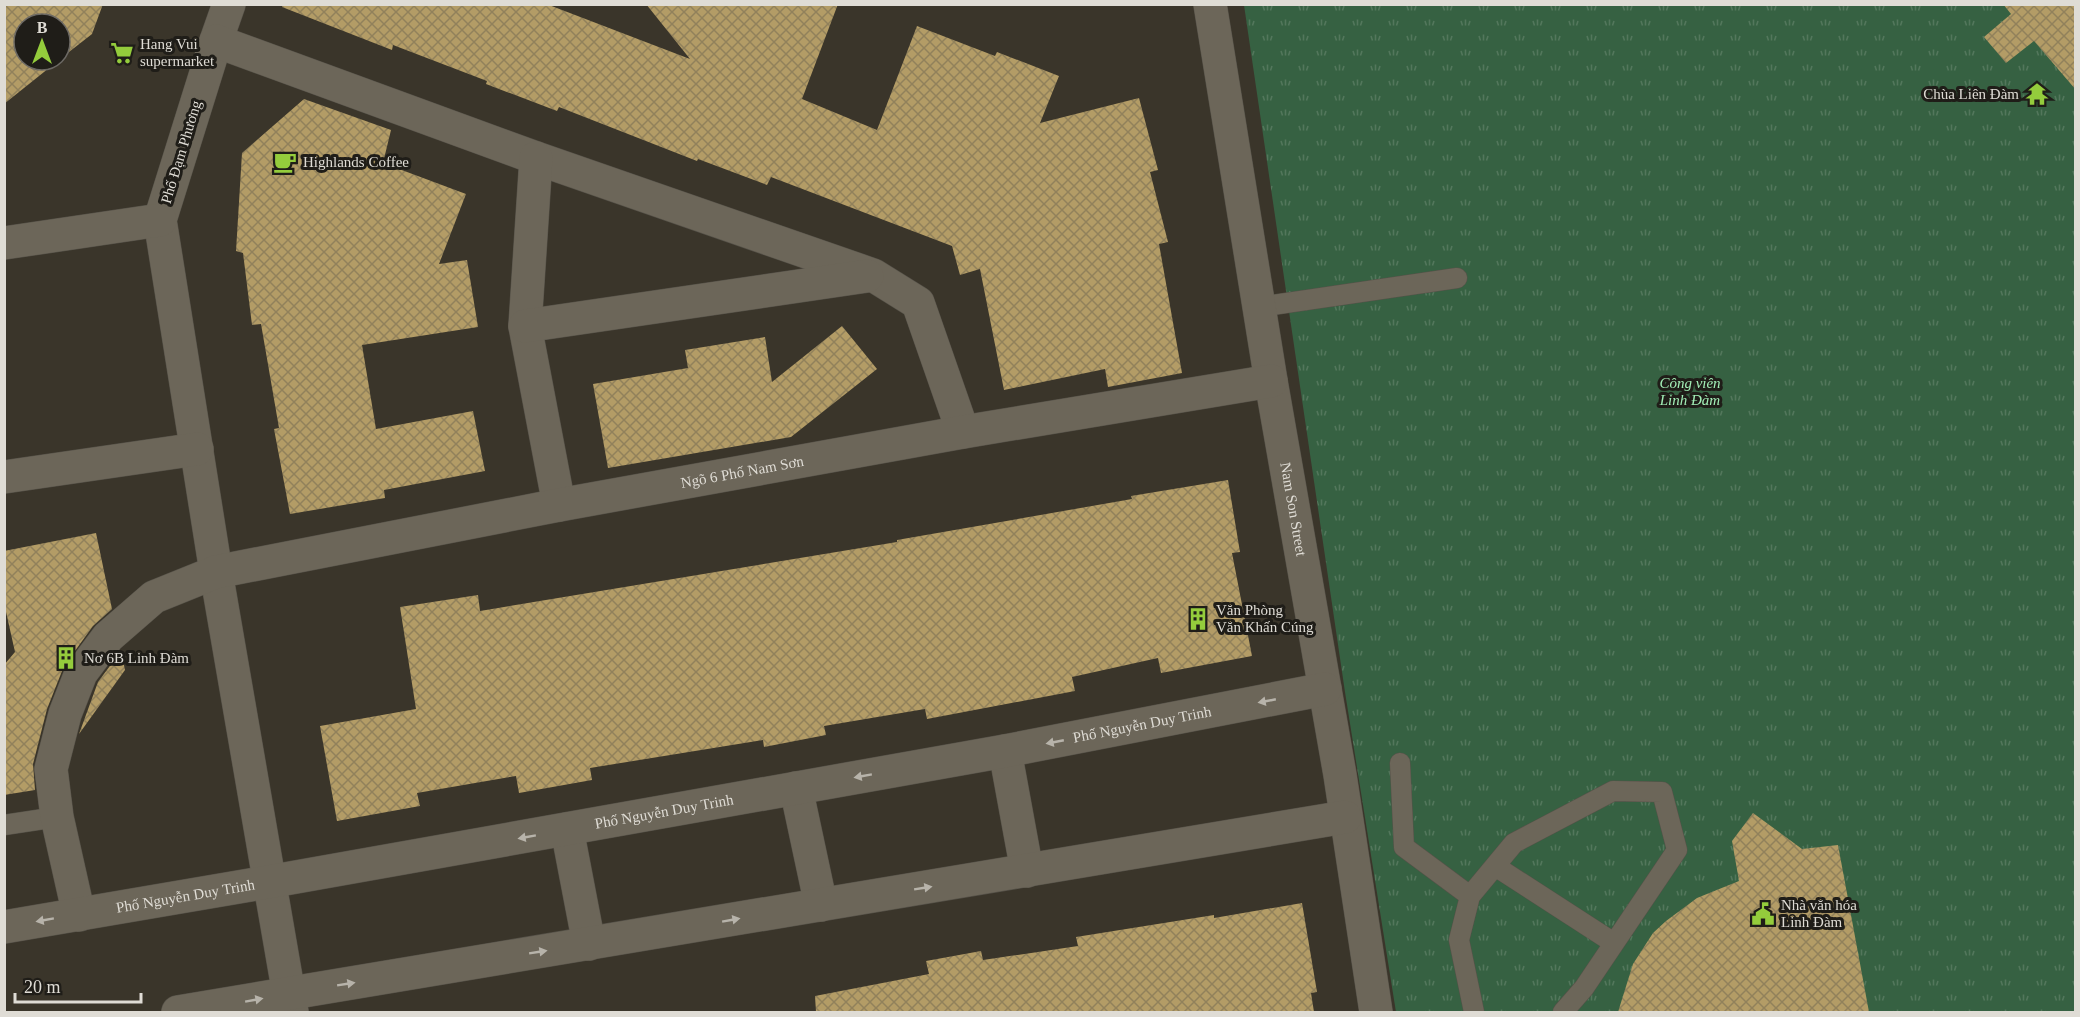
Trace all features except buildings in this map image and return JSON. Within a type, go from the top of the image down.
[{"type":"street","name":"Phố Đạm Phương","points":[[4,243],[160,220],[229,4]]},
{"type":"street","name":"Nam Son Street","points":[[1208,5],[1340,775],[1376,1012]]},
{"type":"street","points":[[216,40],[536,158],[873,275],[918,303],[963,432]]},
{"type":"street","points":[[536,158],[525,326],[559,505]]},
{"type":"street","points":[[160,220],[216,572],[290,1003]]},
{"type":"street","points":[[525,326],[873,275]]},
{"type":"street","name":"Ngõ 6 Phố Nam Sơn","points":[[79,915],[57,817],[51,769],[65,714],[81,673],[108,637],[154,597],[216,572],[559,505],[963,432],[1271,381]]},
{"type":"street","points":[[4,477],[196,449]]},
{"type":"street","name":"Phố Nguyễn Duy Trinh","points":[[4,927],[1005,752],[1324,689]]},
{"type":"street","points":[[1005,752],[1027,871]]},
{"type":"street","points":[[796,788],[821,905]]},
{"type":"street","points":[[177,1012],[290,1003],[589,944],[1345,817]]},
{"type":"street","points":[[567,830],[589,944]]},
{"type":"lane","points":[[1259,308],[1457,278]]},
{"type":"lane","points":[[1400,763],[1404,847],[1470,896]]},
{"type":"lane","points":[[1474,1012],[1459,940],[1470,896],[1514,843],[1612,791],[1662,792],[1677,850],[1584,988],[1563,1012]]},
{"type":"lane","points":[[4,825],[57,817]]},
{"type":"lane","points":[[1495,866],[1614,943]]},
{"type":"green space","name":"Công viên Linh Đàm","points":[[1244,5],[2075,5],[2075,1012],[1396,1012],[1345,692]]},
{"type":"place","name":"Hang Vui supermarket","points":[[122,53]]},
{"type":"place","name":"Chùa Liên Đàm","points":[[2037,94]]},
{"type":"place","name":"Highlands Coffee","points":[[285,162]]},
{"type":"place","name":"Văn Phòng Văn Khấn Cúng","points":[[1198,619]]},
{"type":"place","name":"Nơ 6B Linh Đàm","points":[[66,658]]},
{"type":"place","name":"Nhà văn hóa Linh Đàm","points":[[1763,914]]}]
